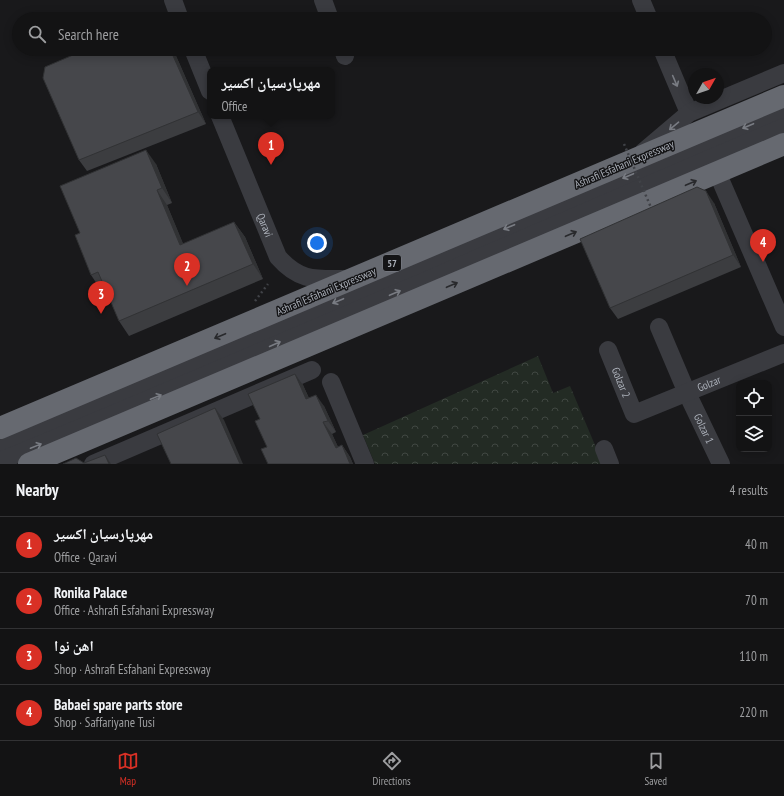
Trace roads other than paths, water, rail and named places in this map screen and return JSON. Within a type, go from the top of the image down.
[{"type":"highway","name":"Ashrafi Esfahani Expressway","points":[[0,428],[354,279],[629,152],[784,96]]},
{"type":"highway","points":[[29,464],[784,144]]},
{"type":"street","points":[[173,0],[177,12]]},
{"type":"street","points":[[323,0],[327,12]]},
{"type":"street","points":[[641,0],[646,12]]},
{"type":"street","points":[[196,56],[207,84]]},
{"type":"street","points":[[665,56],[689,113]]},
{"type":"street","points":[[629,152],[689,113],[784,73]]},
{"type":"street","points":[[0,444],[784,111]]},
{"type":"street","name":"Qaravi","points":[[221,119],[278,257],[290,271],[302,277],[321,279],[354,279]]},
{"type":"street","points":[[0,461],[176,388],[457,266],[784,127]]},
{"type":"street","points":[[717,172],[784,327]]},
{"type":"street","name":"Golzar 1","points":[[658,327],[721,464]]},
{"type":"street","name":"Golzar 2","points":[[608,350],[634,414]]},
{"type":"street","name":"Golzar","points":[[634,414],[784,353]]},
{"type":"street","points":[[93,464],[123,458],[312,370]]},
{"type":"street","points":[[331,382],[365,464]]},
{"type":"street","points":[[111,430],[123,458]]},
{"type":"place","name":"مهرپارسیان اکسیر","points":[[271,165]]},
{"type":"place","name":"Babaei spare parts store","points":[[763,262]]},
{"type":"place","name":"Ronika Palace","points":[[187,286]]},
{"type":"place","name":"اهن نوا","points":[[101,314]]}]
